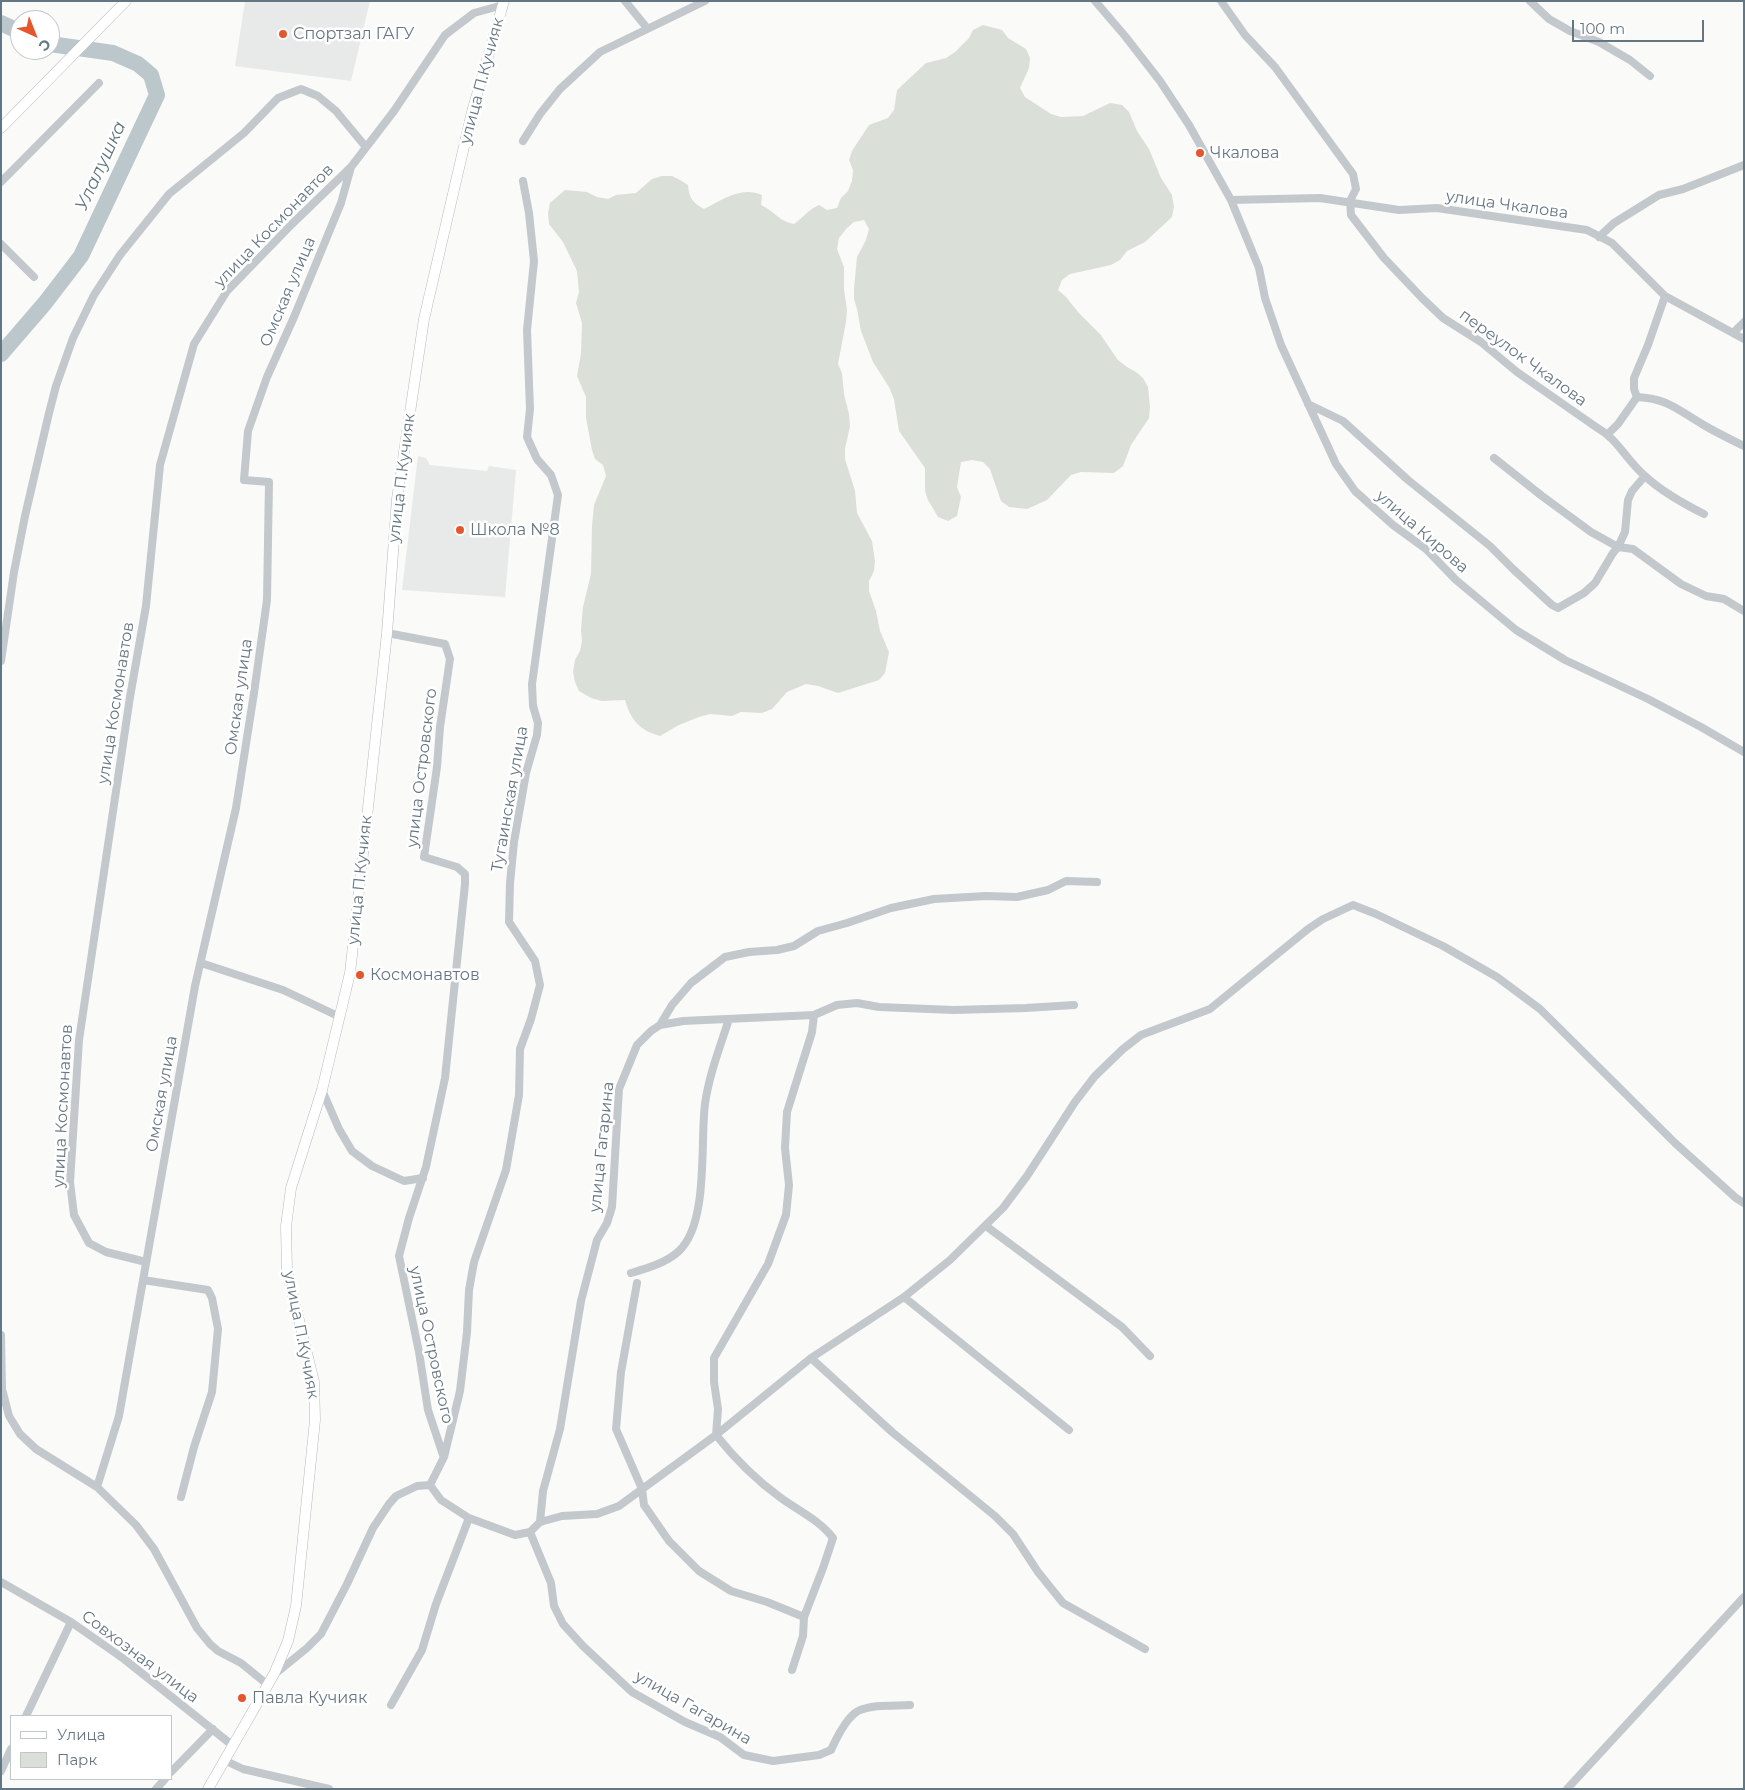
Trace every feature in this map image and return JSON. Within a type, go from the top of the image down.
[{"type":"street","points":[[1,128],[126,1]]},
{"type":"street","points":[[625,1],[647,28]]},
{"type":"street","points":[[523,141],[540,114],[560,89],[600,52],[705,1]]},
{"type":"street","name":"улица Кирова","points":[[1095,1],[1160,81],[1189,125],[1231,200],[1260,268],[1265,298],[1281,345],[1336,464],[1355,491],[1393,525],[1426,549],[1456,580],[1486,607],[1516,630],[1565,660],[1701,726],[1744,752]]},
{"type":"street","points":[[1221,1],[1246,34],[1276,67],[1353,174],[1356,189],[1350,201]]},
{"type":"street","points":[[1530,1],[1549,18],[1570,31],[1600,42],[1630,60],[1650,76]]},
{"type":"street","name":"Омская улица","points":[[97,1487],[120,1416],[195,986],[236,808],[254,693],[267,600],[269,482],[244,480],[248,431],[266,377],[294,317],[340,203],[351,167],[365,146],[394,111],[446,35],[474,13],[504,3]]},
{"type":"street","name":"улица П.Кучияк","points":[[208,1789],[274,1674],[288,1641],[296,1606],[315,1420],[314,1382],[287,1272],[286,1226],[291,1188],[322,1090],[350,973],[387,633],[397,499],[424,319],[472,112],[504,3]]},
{"type":"street","points":[[1,182],[100,83]]},
{"type":"street","points":[[1,661],[14,572],[25,516],[56,386],[73,338],[90,304],[120,255],[169,194],[244,133],[278,98],[301,89],[318,96],[336,111],[365,146]]},
{"type":"street","points":[[1599,237],[1614,223],[1659,195],[1683,189],[1744,165]]},
{"type":"street","name":"улица Космонавтов","points":[[146,1262],[106,1252],[88,1243],[74,1215],[70,1182],[79,1040],[130,697],[146,606],[160,465],[194,344],[227,291],[351,167]]},
{"type":"street","name":"Тугаинская улица","points":[[430,1485],[444,1456],[460,1391],[467,1332],[469,1290],[474,1262],[506,1170],[519,1095],[520,1049],[531,1019],[540,985],[535,960],[509,922],[514,842],[526,773],[537,735],[538,723],[533,706],[532,684],[558,495],[550,475],[534,454],[527,437],[530,409],[527,330],[534,261],[529,213],[523,181]]},
{"type":"street","name":"улица Чкалова","points":[[1231,200],[1320,198],[1350,201],[1399,210],[1437,208],[1587,230],[1612,243],[1665,296],[1744,339]]},
{"type":"street","name":"переулок Чкалова","points":[[1350,201],[1351,215],[1384,258],[1436,311],[1481,342],[1516,372],[1608,434],[1645,476],[1691,508],[1704,514]]},
{"type":"street","points":[[1,244],[34,277]]},
{"type":"street","points":[[1637,397],[1634,389],[1634,378],[1665,296]]},
{"type":"street","points":[[1733,333],[1744,322]]},
{"type":"street","points":[[1608,434],[1618,424],[1637,397]]},
{"type":"street","points":[[1637,397],[1650,398],[1672,404],[1701,424],[1744,446]]},
{"type":"street","points":[[1308,404],[1343,421],[1408,480],[1490,546],[1512,569],[1558,608],[1584,593],[1595,583],[1618,547],[1625,532],[1628,500],[1632,491],[1645,476]]},
{"type":"street","points":[[1494,458],[1591,532],[1618,547],[1633,549],[1682,584],[1706,596],[1724,599],[1744,611]]},
{"type":"street","name":"улица Островского","points":[[387,633],[445,644],[450,659],[424,857],[457,867],[464,874],[464,894],[445,1078],[423,1178],[408,1218],[399,1256],[420,1352],[428,1410],[444,1456]]},
{"type":"street","points":[[660,1025],[672,1005],[691,983],[725,957],[794,946],[818,931],[891,908],[925,901],[986,896],[1017,897],[1048,890],[1066,881],[1097,882]]},
{"type":"street","points":[[274,1674],[307,1648],[321,1634],[373,1528],[396,1496],[416,1486],[430,1485],[441,1500],[468,1518],[515,1535],[530,1532],[540,1522],[562,1516],[597,1514],[619,1506],[716,1435],[811,1358],[904,1297],[950,1260],[1003,1208],[1027,1176],[1075,1102],[1095,1076],[1123,1048],[1141,1035],[1210,1009],[1308,929],[1323,919],[1352,905],[1376,914],[1443,946],[1497,977],[1540,1009],[1674,1143],[1744,1203]]},
{"type":"street","points":[[201,963],[283,990],[340,1017]]},
{"type":"street","points":[[660,1025],[683,1021],[814,1015],[837,1005],[857,1003],[879,1007],[954,1010],[1074,1005]]},
{"type":"street","points":[[792,1670],[803,1636],[804,1617],[833,1538],[825,1528],[780,1498],[757,1479],[729,1452],[716,1435],[718,1409],[714,1382],[714,1358],[768,1264],[786,1215],[789,1185],[785,1148],[787,1112],[797,1074],[812,1032],[814,1015]]},
{"type":"street","points":[[631,1273],[655,1266],[680,1251],[694,1228],[703,1173],[705,1104],[728,1019]]},
{"type":"street","name":"улица Гагарина","points":[[540,1522],[543,1491],[560,1429],[581,1301],[597,1240],[607,1223],[612,1207],[619,1090],[637,1045],[651,1030],[660,1025]]},
{"type":"street","points":[[322,1090],[339,1129],[352,1151],[372,1166],[404,1180],[423,1178]]},
{"type":"street","points":[[986,1226],[1122,1327],[1150,1356]]},
{"type":"street","points":[[143,1280],[208,1290],[212,1298],[218,1329],[212,1392],[194,1447],[181,1497]]},
{"type":"street","points":[[637,1284],[621,1372],[616,1429],[642,1489],[644,1505],[669,1541],[699,1571],[731,1591],[767,1602],[804,1617]]},
{"type":"street","points":[[904,1297],[1069,1430]]},
{"type":"street","points":[[1,1335],[2,1389],[9,1416],[20,1434],[36,1449],[97,1487],[136,1525],[154,1549],[184,1606],[197,1628],[210,1644],[218,1651],[241,1663],[268,1685]]},
{"type":"street","points":[[811,1358],[892,1432],[996,1516],[1013,1534],[1038,1572],[1063,1603],[1145,1649]]},
{"type":"street","points":[[392,1705],[422,1650],[445,1578],[468,1518]]},
{"type":"street","name":"улица Гагарина","points":[[530,1532],[551,1583],[554,1606],[562,1624],[582,1646],[632,1692],[685,1722],[720,1737],[744,1755],[773,1761],[819,1755],[831,1750],[838,1735],[856,1712],[866,1708],[910,1705]]},
{"type":"street","name":"Совхозная улица","points":[[1,1582],[72,1622],[124,1659],[232,1745]]},
{"type":"street","points":[[1567,1789],[1744,1597]]},
{"type":"street","points":[[26,1715],[72,1622]]},
{"type":"street","points":[[172,1771],[212,1728]]},
{"type":"street","points":[[1,1771],[10,1751]]},
{"type":"street","points":[[224,1760],[243,1769],[329,1789]]},
{"type":"shaded area","points":[[245,1],[370,1],[351,81],[235,66]]},
{"type":"shaded area","name":"Школа №8","points":[[418,456],[426,458],[430,465],[487,471],[489,466],[516,470],[505,597],[402,590]]},
{"type":"green space","points":[[983,25],[1002,30],[1008,38],[1026,49],[1030,58],[1029,68],[1020,88],[1025,97],[1051,114],[1061,117],[1083,116],[1110,103],[1122,105],[1129,112],[1137,131],[1149,149],[1161,178],[1172,195],[1174,207],[1172,217],[1145,242],[1127,251],[1120,260],[1111,265],[1070,274],[1062,280],[1058,290],[1100,334],[1118,360],[1143,378],[1148,387],[1149,418],[1131,445],[1123,466],[1114,473],[1081,472],[1071,475],[1047,500],[1027,509],[1009,507],[1001,501],[990,469],[983,462],[972,460],[961,462],[957,487],[961,497],[957,516],[948,521],[938,517],[925,491],[925,468],[899,431],[894,399],[889,387],[873,362],[861,331],[854,299],[854,289],[857,257],[866,240],[869,229],[864,220],[854,222],[839,238],[837,249],[844,267],[844,289],[847,310],[838,364],[842,373],[850,426],[845,459],[855,491],[857,513],[872,541],[875,561],[874,571],[869,581],[869,591],[880,631],[889,652],[885,673],[879,680],[838,693],[806,684],[787,692],[772,709],[762,713],[741,712],[732,716],[710,714],[679,725],[660,736],[653,734],[641,727],[633,719],[625,700],[602,701],[591,698],[579,691],[573,672],[582,641],[583,607],[591,574],[594,505],[606,476],[603,465],[595,459],[592,450],[586,418],[586,397],[577,376],[581,354],[582,323],[576,303],[579,292],[577,271],[563,242],[549,224],[548,213],[550,203],[565,190],[587,192],[597,197],[608,199],[616,195],[636,193],[652,179],[672,176],[688,185],[692,200],[704,209],[732,195],[746,192],[762,195],[761,205],[781,219],[794,224],[819,205],[827,210],[837,208],[852,181],[853,170],[849,160],[852,151],[869,125],[888,118],[894,110],[897,90],[926,63],[946,58],[955,52],[969,38],[973,30]]},
{"type":"waterway","name":"Улалушка","points":[[1,23],[10,27]]},
{"type":"waterway","name":"Улалушка","points":[[1,354],[45,303],[81,256],[157,95],[151,75],[138,64],[113,53],[60,45]]},
{"type":"place","name":"Спортзал ГАГУ","points":[[283,34]]},
{"type":"place","name":"Чкалова","points":[[1200,153]]},
{"type":"place","name":"Школа №8","points":[[460,530]]},
{"type":"place","name":"Космонавтов","points":[[360,975]]},
{"type":"place","name":"Павла Кучияк","points":[[242,1698]]}]
